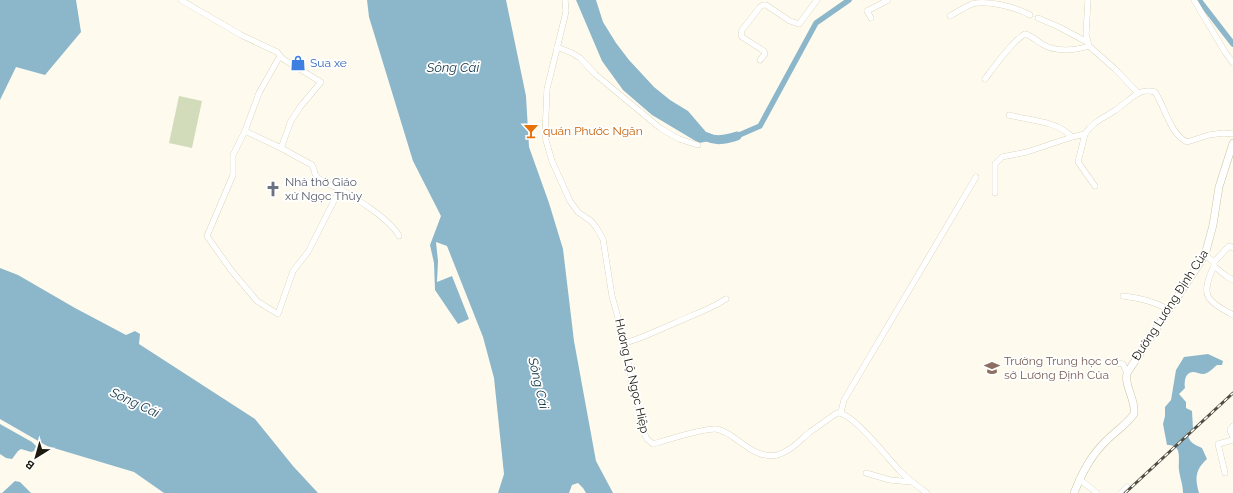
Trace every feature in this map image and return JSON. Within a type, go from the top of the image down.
[{"type":"street","points":[[181,0],[241,35],[277,52],[280,56],[321,82],[300,107],[291,121],[281,148]]},
{"type":"street","name":"Hương Lộ Ngọc Hiệp","points":[[565,0],[566,11],[547,89],[545,126],[546,142],[552,161],[570,201],[578,212],[591,221],[603,240],[612,296],[625,343],[631,380],[644,433],[647,439],[653,444],[715,429],[725,433],[753,450],[768,455],[777,455],[786,451],[821,424],[841,412]]},
{"type":"street","points":[[760,60],[765,54],[764,51],[740,34],[760,7],[763,4],[766,5],[790,21],[799,24],[817,0]]},
{"type":"street","points":[[871,18],[867,11],[888,0]]},
{"type":"street","points":[[950,16],[972,3],[984,0],[1020,10],[1030,15]]},
{"type":"street","points":[[1088,0],[1088,44]]},
{"type":"street","points":[[1194,0],[1233,63]]},
{"type":"street","points":[[1038,18],[1088,44],[1138,93]]},
{"type":"street","points":[[985,79],[1022,36],[1026,34],[1030,35],[1043,45],[1054,49],[1072,50],[1088,44]]},
{"type":"street","points":[[557,47],[580,58],[601,79],[660,128],[679,139],[698,146]]},
{"type":"street","points":[[280,56],[260,93],[245,131],[233,154],[233,175],[207,236],[231,270],[249,290],[256,301],[278,314],[293,271],[308,252],[340,189]]},
{"type":"street","points":[[1095,186],[1078,162],[1085,134],[1090,127],[1138,93],[1150,91],[1155,92],[1173,127],[1179,136],[1187,142],[1209,135],[1223,133],[1233,134]]},
{"type":"street","points":[[1009,115],[1053,125],[1064,130],[1072,137]]},
{"type":"street","points":[[245,131],[312,165],[315,174],[319,179],[357,198],[383,219],[399,236]]},
{"type":"street","points":[[995,193],[995,164],[1002,157],[1027,152],[1085,134]]},
{"type":"street","name":"Đường Lương Định Của","points":[[1074,493],[1079,479],[1088,462],[1098,449],[1134,414],[1133,402],[1126,379],[1127,373],[1205,255],[1213,225],[1219,187],[1233,143]]},
{"type":"street","points":[[926,493],[912,482],[889,459],[862,429],[848,416],[841,412],[844,400],[976,177]]},
{"type":"street","points":[[1233,248],[1229,246],[1226,248],[1214,264],[1207,282],[1206,294],[1208,299],[1213,303],[1233,315]]},
{"type":"street","points":[[1205,255],[1226,276],[1233,280]]},
{"type":"street","points":[[1123,296],[1145,299],[1168,310]]},
{"type":"street","points":[[625,343],[648,336],[674,323],[702,313],[726,300]]},
{"type":"street","points":[[1116,363],[1123,364],[1127,373]]},
{"type":"street","points":[[1225,474],[1218,444],[1233,439],[1230,430],[1233,426]]},
{"type":"street","points":[[866,473],[890,480],[912,482]]},
{"type":"street","points":[[1079,479],[1097,493]]},
{"type":"street","points":[[1121,493],[1127,486]]},
{"type":"green space","points":[[179,96],[202,101],[192,148],[169,143]]},
{"type":"water","points":[[0,0],[76,0],[81,32],[45,75],[16,67],[0,100]]},
{"type":"water","name":"Sông Cái","points":[[367,0],[506,0],[526,96],[529,147],[549,203],[563,249],[574,341],[596,461],[613,493],[586,493],[578,483],[572,485],[569,493],[498,493],[504,474],[494,378],[483,337],[447,246],[436,242],[438,261],[437,282],[452,276],[469,319],[458,324],[435,290],[434,263],[430,245],[441,216],[413,161],[369,17]]},
{"type":"water","points":[[576,0],[596,0],[603,22],[629,60],[654,87],[670,100],[688,111],[706,132],[716,136],[737,136],[699,143],[652,115],[623,90],[602,61]]},
{"type":"water","name":"Sông Cái","points":[[0,268],[18,275],[126,335],[135,331],[140,334],[139,344],[255,419],[293,466],[318,493],[164,493],[134,472],[47,446],[0,419]]},
{"type":"water","points":[[1208,354],[1223,361],[1222,365],[1217,365],[1205,374],[1190,372],[1185,380],[1185,388],[1179,394],[1186,402],[1186,408],[1192,411],[1193,429],[1188,432],[1189,438],[1194,444],[1202,448],[1207,459],[1200,467],[1197,474],[1199,493],[1183,493],[1179,470],[1178,450],[1172,445],[1167,445],[1163,424],[1165,407],[1171,400],[1176,370],[1184,357]]},
{"type":"water","points":[[0,424],[32,442],[36,446],[34,451],[31,452],[21,449],[12,459],[6,458],[0,454]]},
{"type":"water","points":[[15,481],[20,482],[31,493],[2,493]]},
{"type":"waterway","points":[[737,136],[760,126],[816,23],[849,0]]},
{"type":"waterway","points":[[1199,0],[1233,44]]},
{"type":"waterway","points":[[707,137],[718,140],[737,136]]},
{"type":"railway","points":[[1125,493],[1233,393]]},
{"type":"place","name":"Sua xe","points":[[298,63]]},
{"type":"place","name":"quán Phước Ngân","points":[[531,131]]},
{"type":"place","name":"Nhà thờ Giáo xứ Ngọc Thủy","points":[[273,189]]},
{"type":"place","name":"Trường Trung học cơ sở Lương Định Của","points":[[992,368]]}]
